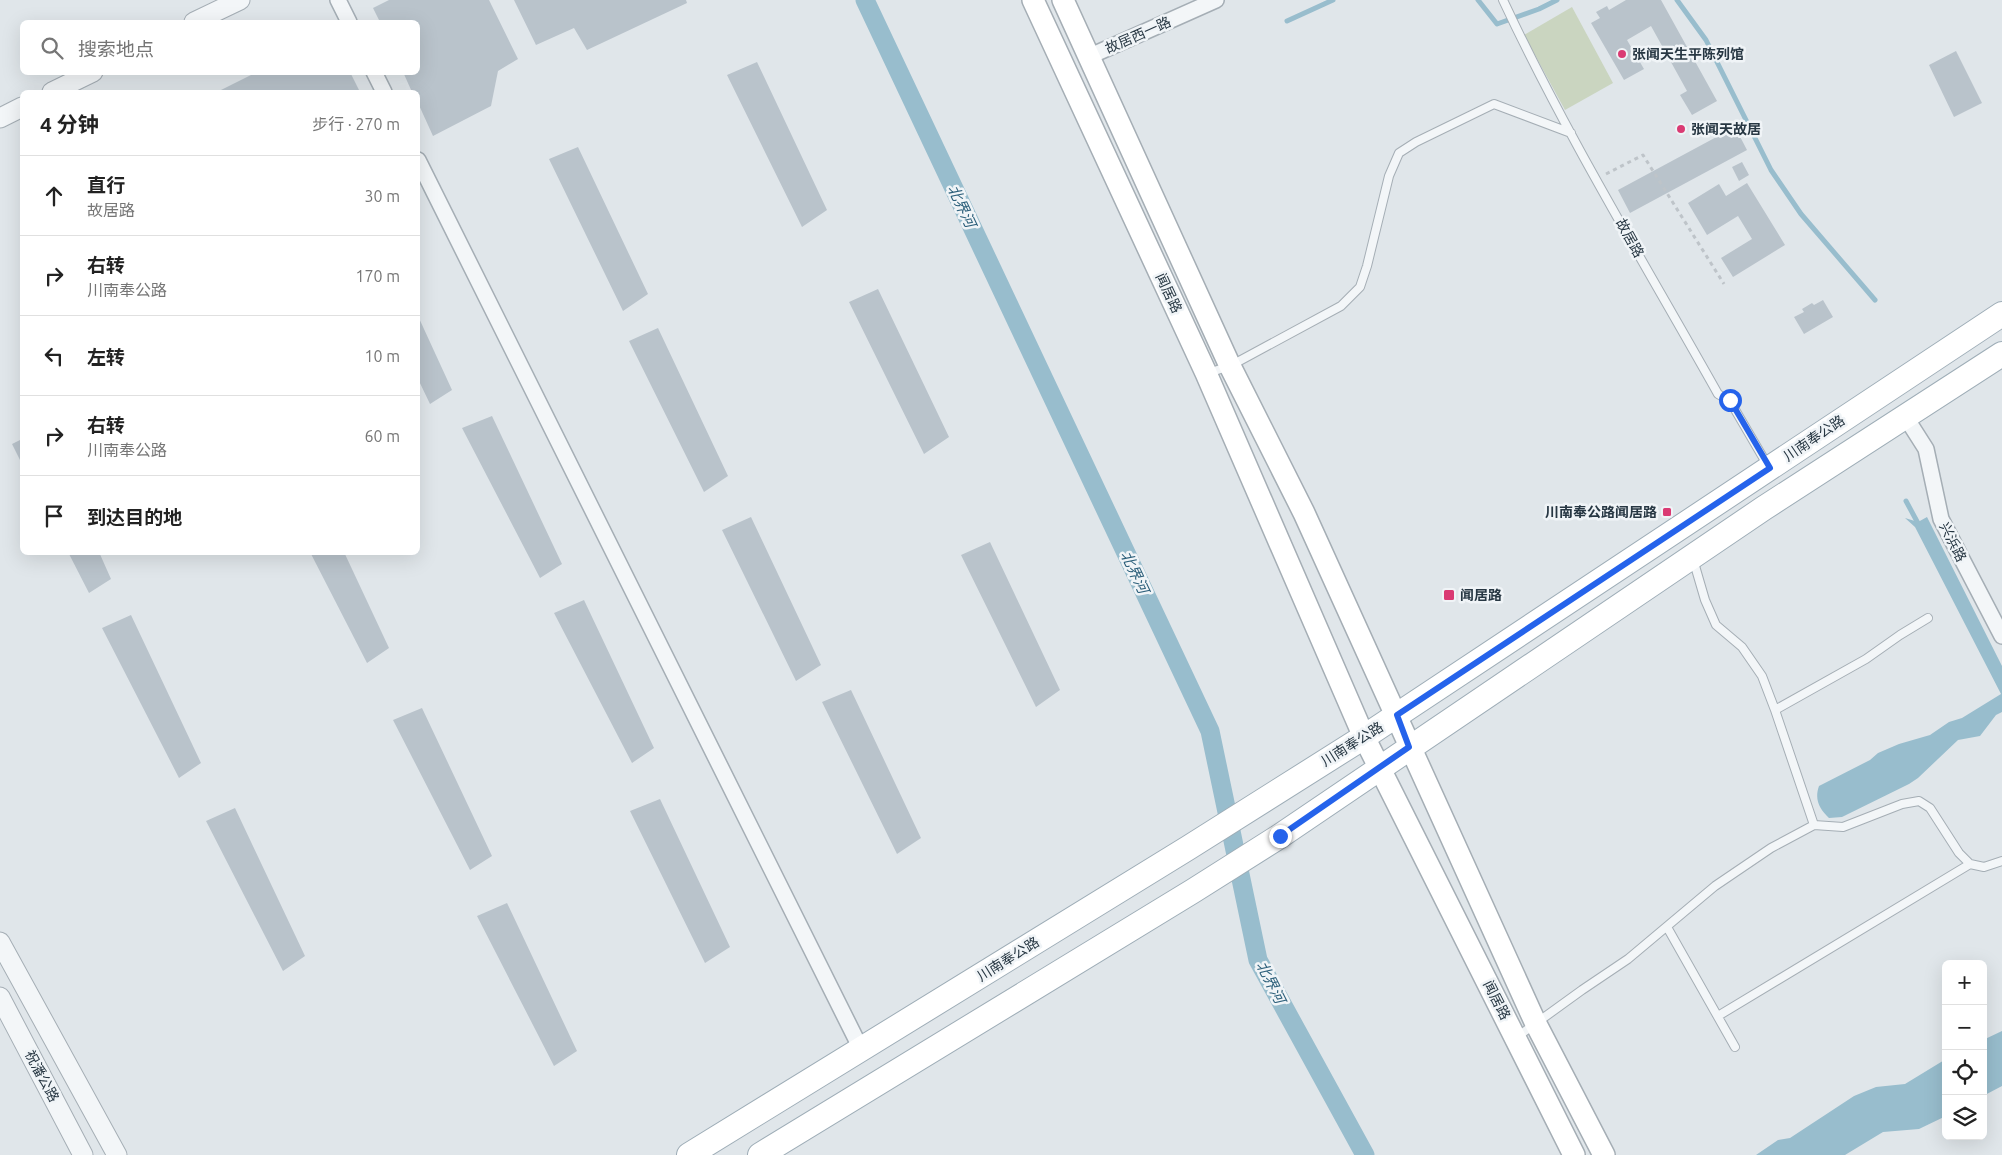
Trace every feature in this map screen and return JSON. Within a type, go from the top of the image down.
[{"type":"main road","name":"闻居路","points":[[1033,0],[1206,373],[1364,737],[1574,1155]]},
{"type":"main road","points":[[1062,0],[1230,366],[1304,513],[1536,1024],[1604,1155]]},
{"type":"main road","name":"川南奉公路","points":[[689,1155],[1188,848],[1364,737],[2002,314]]},
{"type":"main road","points":[[769,1153],[1280,836],[1692,557],[2002,354]]},
{"type":"street","points":[[198,20],[240,0]]},
{"type":"street","points":[[338,0],[348,20]]},
{"type":"street","name":"故居西一路","points":[[1088,57],[1216,0]]},
{"type":"street","points":[[56,90],[87,75]]},
{"type":"street","points":[[376,75],[383,90]]},
{"type":"street","points":[[0,118],[20,108]]},
{"type":"street","points":[[420,164],[861,1049]]},
{"type":"street","name":"兴浜路","points":[[1905,416],[1926,449],[1940,519],[2002,636]]},
{"type":"street","points":[[0,942],[118,1155]]},
{"type":"street","name":"祝潘公路","points":[[0,997],[83,1155]]},
{"type":"lane","name":"故居路","points":[[1503,0],[1571,133],[1718,394],[1730,400],[1770,468]]},
{"type":"lane","points":[[1206,373],[1230,366],[1341,306],[1360,287],[1389,176],[1400,153],[1416,142],[1494,104],[1571,133]]},
{"type":"lane","points":[[1692,557],[1705,600],[1716,625],[1742,647],[1762,676],[1776,710],[1814,825]]},
{"type":"lane","points":[[1776,710],[1866,660],[1900,635],[1928,618]]},
{"type":"lane","points":[[1516,1038],[1628,959],[1723,881],[1771,848],[1814,825],[1843,827],[1902,804],[1919,801],[1930,808],[1960,853],[1970,864],[1984,867],[2002,861]]},
{"type":"lane","points":[[1718,1016],[1970,864]]},
{"type":"lane","points":[[1667,927],[1735,1047]]},
{"type":"path","points":[[1597,179],[1643,155],[1724,284]]},
{"type":"green space","points":[[1572,7],[1613,83],[1565,110],[1524,35]]},
{"type":"water","points":[[1927,517],[2002,666],[2002,712],[1996,715],[1980,736],[1958,740],[1918,778],[1909,784],[1842,817],[1829,818],[1819,804],[1817,796],[1819,786],[1870,760],[1878,753],[1899,744],[1930,735],[1949,722],[1962,718],[2001,694],[1915,527],[1905,518],[1918,522]]},
{"type":"water","points":[[2002,1031],[2002,1086],[1987,1094],[1987,1050],[1987,1038]]},
{"type":"water","points":[[1942,1061],[1942,1118],[1919,1129],[1883,1132],[1845,1155],[1756,1155],[1778,1140],[1790,1138],[1854,1096],[1876,1087],[1905,1084]]},
{"type":"building","points":[[389,0],[489,0],[518,59],[498,71],[491,106],[433,136],[420,107],[420,90],[411,90],[404,75],[420,75],[420,20],[379,20],[373,8]]},
{"type":"building","points":[[514,0],[686,0],[687,3],[587,50],[574,28],[536,45]]},
{"type":"building","name":"张闻天生平陈列馆","points":[[1626,0],[1661,0],[1717,101],[1692,115],[1680,95],[1687,91],[1651,26],[1627,40],[1644,69],[1624,80],[1591,23],[1600,18],[1596,12],[1607,6],[1609,10]]},
{"type":"building","points":[[1956,51],[1982,103],[1954,117],[1929,65]]},
{"type":"building","points":[[757,62],[827,210],[802,227],[727,75]]},
{"type":"building","points":[[251,75],[352,75],[359,90],[221,90]]},
{"type":"building","points":[[1735,127],[1747,150],[1630,213],[1618,190]]},
{"type":"building","points":[[578,147],[648,294],[623,311],[549,159]]},
{"type":"building","points":[[1742,162],[1749,175],[1739,181],[1732,167]]},
{"type":"building","points":[[1747,183],[1785,245],[1733,277],[1721,258],[1752,239],[1738,216],[1707,235],[1688,203],[1719,184],[1726,196]]},
{"type":"building","points":[[878,289],[949,437],[924,454],[849,302]]},
{"type":"building","points":[[1823,300],[1833,317],[1804,334],[1794,317],[1804,312],[1802,309],[1812,303],[1814,305]]},
{"type":"building","points":[[420,320],[452,390],[430,404],[420,383]]},
{"type":"building","points":[[658,328],[728,476],[704,492],[629,341]]},
{"type":"building","points":[[492,416],[562,564],[540,578],[462,428]]},
{"type":"building","points":[[20,440],[20,460],[12,444]]},
{"type":"building","points":[[751,517],[821,665],[796,681],[722,530]]},
{"type":"building","points":[[990,542],[1060,690],[1036,707],[961,555]]},
{"type":"building","points":[[70,555],[100,555],[111,579],[89,593]]},
{"type":"building","points":[[312,555],[345,555],[389,648],[367,663]]},
{"type":"building","points":[[584,600],[654,748],[632,763],[554,613]]},
{"type":"building","points":[[131,615],[201,763],[179,778],[102,628]]},
{"type":"building","points":[[851,690],[921,838],[897,854],[822,702]]},
{"type":"building","points":[[422,708],[492,856],[470,870],[393,720]]},
{"type":"building","points":[[660,799],[730,947],[705,963],[630,811]]},
{"type":"building","points":[[235,808],[305,956],[283,971],[206,821]]},
{"type":"building","points":[[507,903],[577,1051],[554,1066],[477,916]]},
{"type":"waterway","name":"北界河","points":[[865,0],[1210,731],[1258,960],[1365,1155]]},
{"type":"waterway","points":[[1287,21],[1333,0]]},
{"type":"waterway","points":[[1478,0],[1497,24],[1539,9],[1557,0]]},
{"type":"waterway","points":[[1677,0],[1706,40],[1771,170],[1801,214],[1875,300]]},
{"type":"waterway","points":[[1906,501],[1920,527]]},
{"type":"place","name":"张闻天生平陈列馆","points":[[1622,54]]},
{"type":"place","name":"张闻天故居","points":[[1681,129]]},
{"type":"place","name":"川南奉公路闻居路","points":[[1667,512]]},
{"type":"place","name":"闻居路","points":[[1449,595]]},
{"type":"route","points":[[1280,836],[1409,747],[1397,715],[1770,468],[1730,400]]}]
